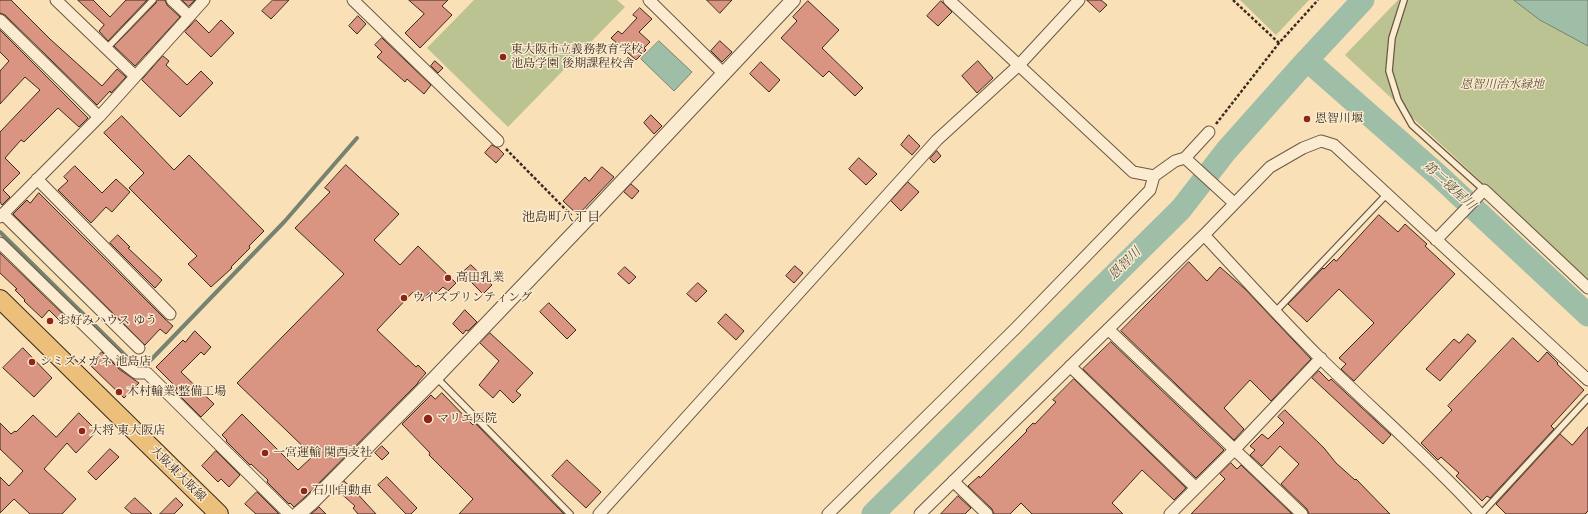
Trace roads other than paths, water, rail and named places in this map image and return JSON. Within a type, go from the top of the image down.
[{"type":"main road","name":"大阪東大阪線","points":[[0,299],[219,514]]},
{"type":"street","points":[[56,0],[135,76]]},
{"type":"street","points":[[172,0],[189,16]]},
{"type":"street","points":[[138,348],[1,216],[99,116],[204,0]]},
{"type":"street","points":[[353,0],[498,141]]},
{"type":"street","points":[[649,0],[723,73]]},
{"type":"street","points":[[298,514],[311,503],[436,376],[793,0]]},
{"type":"street","points":[[949,0],[1133,172],[1154,176]]},
{"type":"street","points":[[600,514],[937,140],[1019,65],[1079,0]]},
{"type":"street","points":[[0,20],[99,116]]},
{"type":"street","points":[[828,514],[1016,328],[1150,190],[1154,176],[1175,161],[1185,158],[1209,132]]},
{"type":"street","points":[[920,514],[1204,235],[1270,167],[1303,148],[1321,141],[1334,145],[1588,380]]},
{"type":"street","points":[[1185,158],[1234,203]]},
{"type":"street","points":[[37,179],[170,314]]},
{"type":"street","points":[[1436,240],[1484,190],[1588,288]]},
{"type":"street","points":[[1204,235],[1275,312],[1458,489],[1481,514]]},
{"type":"street","points":[[0,243],[123,363],[136,373],[147,373],[289,514]]},
{"type":"street","points":[[1108,329],[1302,514]]},
{"type":"street","points":[[1170,514],[1234,450],[1321,358]]},
{"type":"street","points":[[1070,366],[1196,488]]},
{"type":"street","points":[[953,481],[987,514]]},
{"type":"lane","points":[[106,49],[153,0]]},
{"type":"lane","points":[[1404,0],[1392,38],[1390,71],[1398,100],[1412,125],[1484,190]]},
{"type":"lane","points":[[1275,312],[1387,194]]},
{"type":"lane","points":[[436,376],[570,514]]},
{"type":"lane","points":[[1481,514],[1588,398]]},
{"type":"waterway","name":"恩智川","points":[[873,514],[1181,209],[1226,151],[1363,0]]},
{"type":"waterway","name":"第二寝屋川","points":[[1307,60],[1439,176],[1588,315]]},
{"type":"waterway","points":[[0,232],[137,367],[145,366],[285,221],[357,138]]},
{"type":"place","name":"東大阪市立義務教育学校 池島学園 後期課程校舎","points":[[503,57]]},
{"type":"place","name":"恩智川堰","points":[[1307,119]]},
{"type":"place","name":"高田乳業","points":[[448,278]]},
{"type":"place","name":"ウイズプリンティング","points":[[404,298]]},
{"type":"place","name":"お好みハウス ゆう","points":[[50,321]]},
{"type":"place","name":"シミズメガネ 池島店","points":[[32,362]]},
{"type":"place","name":"木村輪業 整備工場","points":[[119,392]]},
{"type":"place","name":"マリエ医院","points":[[428,419]]},
{"type":"place","name":"大将 東大阪店","points":[[82,431]]},
{"type":"place","name":"一宮運輸 関西支社","points":[[265,453]]},
{"type":"place","name":"石川自動車","points":[[304,491]]},
{"type":"district","name":"池島町八丁目","points":[[561,218]]},
{"type":"park label","name":"恩智川治水緑地","points":[[1502,85]]}]
